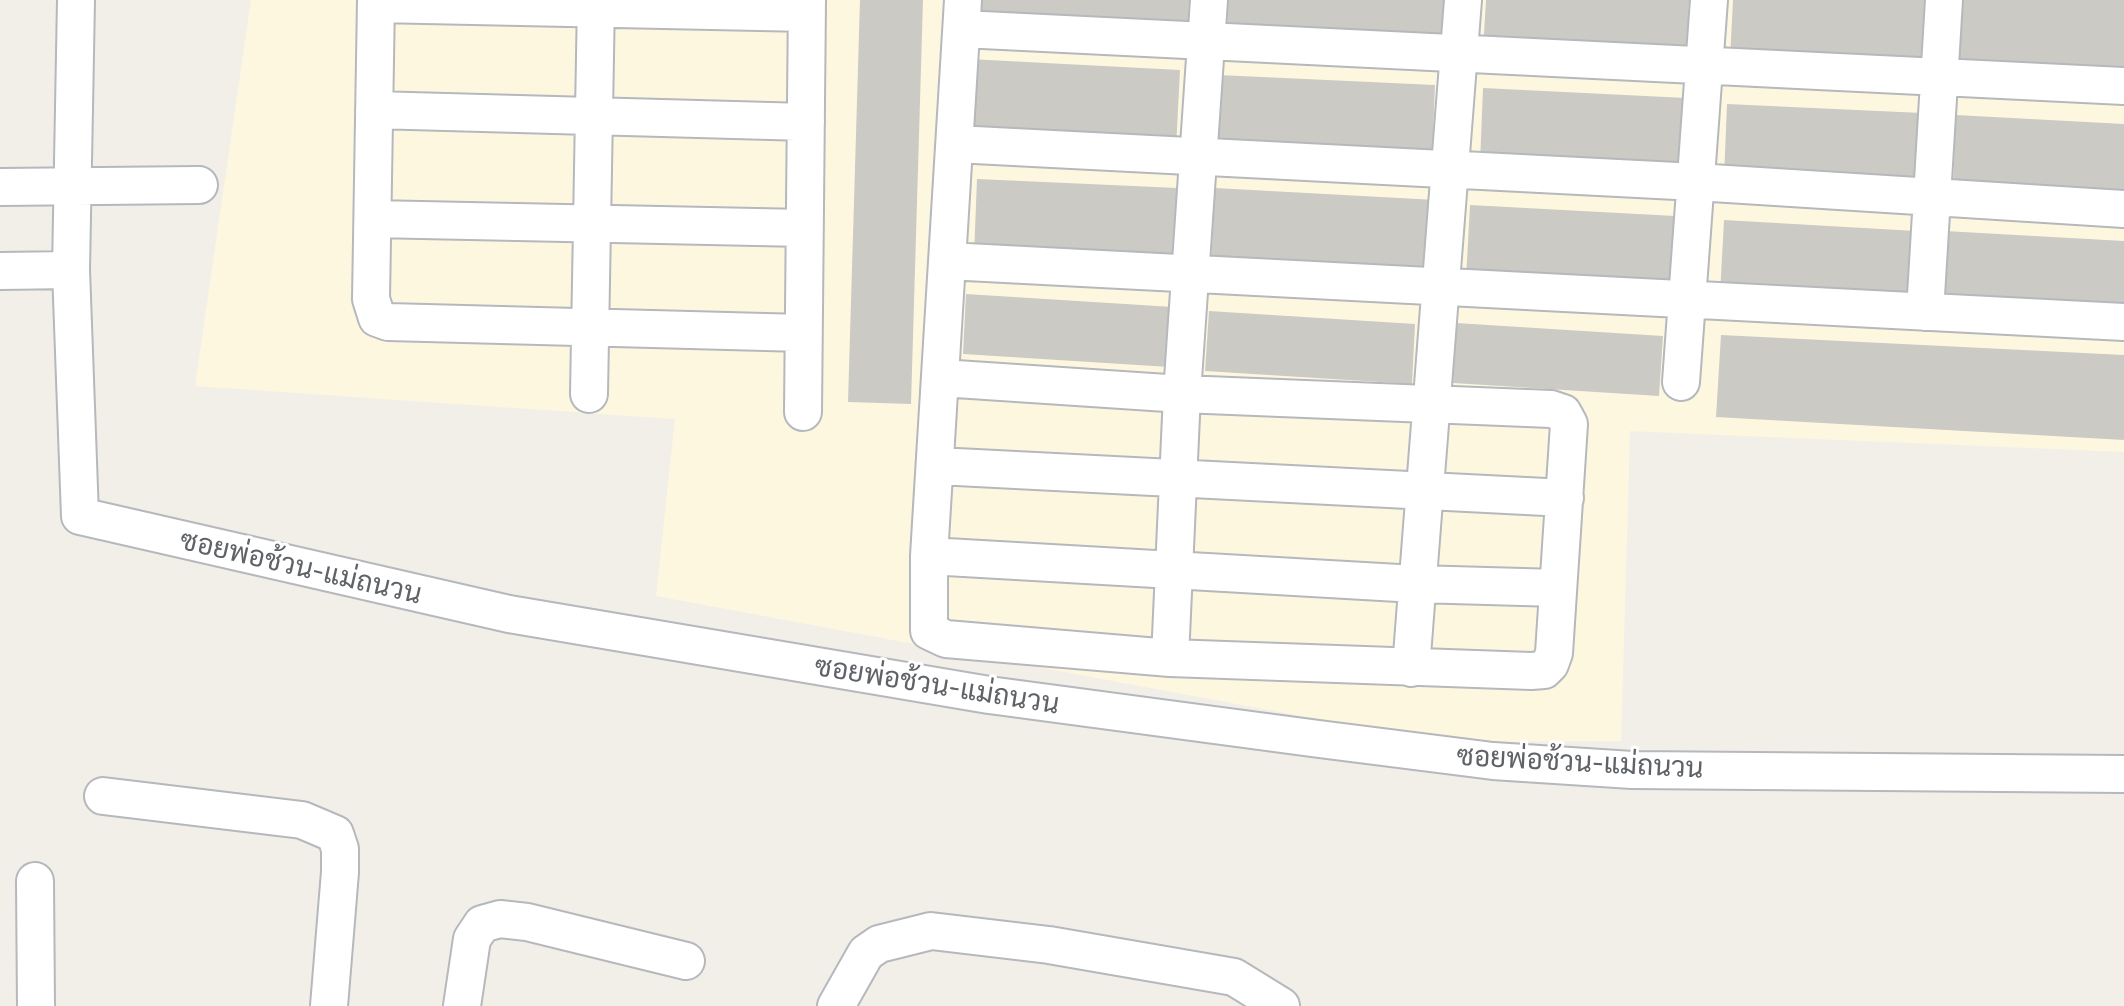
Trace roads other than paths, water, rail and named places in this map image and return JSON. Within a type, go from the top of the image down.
[{"type":"street","points":[[0,271],[71,270],[76,0]]},
{"type":"street","points":[[1170,658],[1177,477],[1209,0]]},
{"type":"street","points":[[1411,668],[1463,0]]},
{"type":"street","points":[[1681,382],[1709,0]]},
{"type":"street","points":[[1925,312],[1944,0]]},
{"type":"street","points":[[803,333],[388,322],[377,318],[371,299],[376,2],[807,6],[803,412]]},
{"type":"street","points":[[589,394],[596,4]]},
{"type":"street","points":[[941,378],[1182,394],[1551,409],[1563,413],[1569,424],[1554,653],[1544,670],[1170,658],[937,636],[929,631],[929,556],[963,14],[1206,40],[2124,86]]},
{"type":"street","points":[[374,110],[593,119],[806,122]]},
{"type":"street","points":[[955,144],[1696,182],[1932,200],[2124,209]]},
{"type":"street","points":[[0,187],[199,185]]},
{"type":"street","points":[[373,219],[804,228]]},
{"type":"street","points":[[947,261],[1440,289],[2124,322]]},
{"type":"street","name":"ซอยพ่อช้วน-แม่ถนวน","points":[[71,270],[80,516],[509,614],[989,695],[1493,761],[1632,770],[2124,774]]},
{"type":"street","points":[[937,466],[1565,498]]},
{"type":"street","points":[[929,556],[1416,584],[1558,588]]},
{"type":"street","points":[[103,796],[302,820],[335,834],[340,849],[340,872],[329,1006]]},
{"type":"street","points":[[35,881],[36,1006]]},
{"type":"street","points":[[462,1006],[472,939],[482,924],[500,919],[686,961]]},
{"type":"street","points":[[836,1006],[866,953],[879,944],[931,931],[1049,945],[1234,977],[1281,1006]]}]
